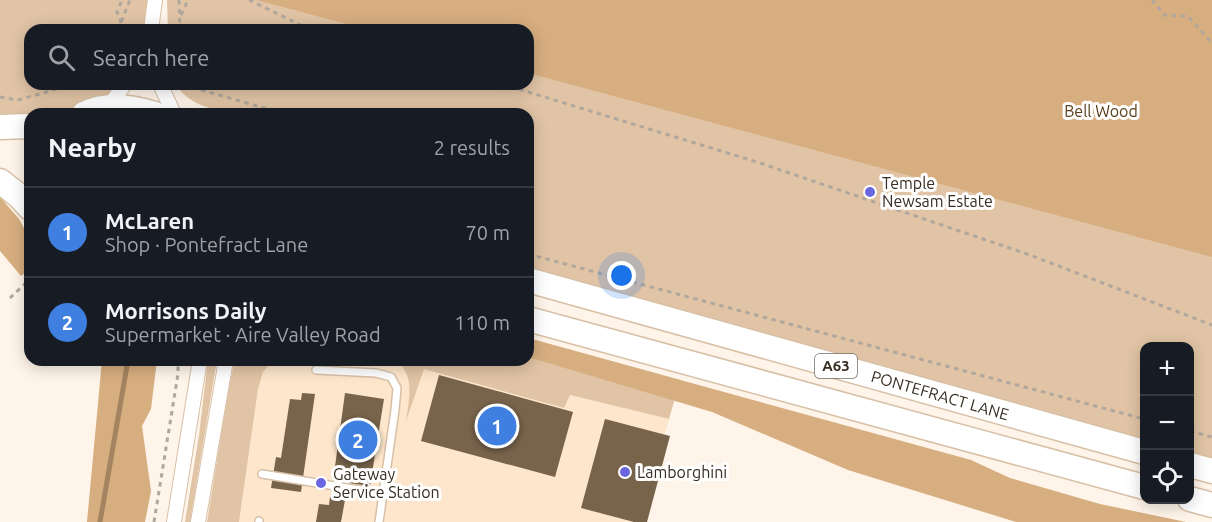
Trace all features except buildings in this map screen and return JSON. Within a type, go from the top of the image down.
[{"type":"highway","points":[[102,108],[124,108]]},
{"type":"highway","points":[[0,127],[24,126]]},
{"type":"highway","points":[[0,181],[24,201]]},
{"type":"highway","name":"PONTEFRACT LANE","points":[[534,282],[1140,451]]},
{"type":"highway","name":"PONTEFRACT LANE","points":[[534,321],[1140,486]]},
{"type":"highway","points":[[1194,466],[1212,471]]},
{"type":"highway","points":[[1194,500],[1212,505]]},
{"type":"street","points":[[152,24],[155,0]]},
{"type":"street","points":[[108,107],[121,90]]},
{"type":"street","points":[[163,90],[171,108]]},
{"type":"street","points":[[174,522],[199,366]]},
{"type":"street","points":[[198,522],[225,366]]},
{"type":"lane","points":[[316,369],[376,373],[391,377],[397,388],[379,522]]},
{"type":"lane","points":[[262,474],[384,494]]},
{"type":"path","points":[[121,24],[117,12],[122,0]]},
{"type":"path","points":[[121,24],[130,0]]},
{"type":"path","points":[[179,0],[180,24]]},
{"type":"path","points":[[180,16],[186,0]]},
{"type":"path","points":[[249,0],[299,24]]},
{"type":"path","points":[[1152,0],[1164,15],[1188,16],[1212,43]]},
{"type":"path","points":[[0,97],[18,100],[54,90]]},
{"type":"path","points":[[201,90],[264,108]]},
{"type":"path","points":[[522,90],[757,162],[1030,255],[1212,325]]},
{"type":"path","points":[[534,256],[1140,418]]},
{"type":"path","points":[[10,298],[24,285]]},
{"type":"path","points":[[154,522],[178,366]]},
{"type":"path","points":[[1194,432],[1212,437]]},
{"type":"shaded area","points":[[268,366],[416,366],[564,408],[570,395],[669,419],[639,522],[239,522],[258,389],[263,372]]},
{"type":"green space","points":[[0,0],[155,0],[151,24],[24,24],[24,90],[117,90],[92,108],[24,108],[24,126],[0,127]]},
{"type":"green space","name":"Temple Newsam Estate","points":[[167,0],[1212,0],[1212,460],[1194,455],[1194,342],[1140,342],[1140,440],[534,272],[534,108],[211,108],[193,101],[180,90],[534,90],[534,24],[168,24]]},
{"type":"green space","name":"Bell Wood","points":[[257,0],[1212,0],[1212,257],[534,75],[534,24],[347,24]]},
{"type":"green space","points":[[0,197],[24,228],[24,274],[21,276],[0,251]]},
{"type":"green space","points":[[534,340],[680,380],[669,419],[570,395],[564,408],[424,369],[406,421],[409,387],[406,372],[402,366],[534,366]]},
{"type":"green space","points":[[534,340],[971,460],[1010,478],[1100,504],[1186,522],[1016,522],[848,470],[712,412],[534,359]]},
{"type":"green space","points":[[101,366],[156,366],[151,409],[142,426],[151,491],[145,522],[87,522]]},
{"type":"green space","points":[[207,366],[216,366],[190,522],[185,522]]},
{"type":"green space","points":[[234,366],[268,366],[263,372],[258,389],[239,522],[207,522]]},
{"type":"waterway","points":[[100,522],[127,366]]},
{"type":"place","name":"Temple Newsam Estate","points":[[870,192]]},
{"type":"place","name":"McLaren","points":[[497,426]]},
{"type":"place","name":"Morrisons Daily","points":[[358,440]]},
{"type":"place","name":"Lamborghini","points":[[625,472]]},
{"type":"place","name":"Gateway Service Station","points":[[321,483]]}]
